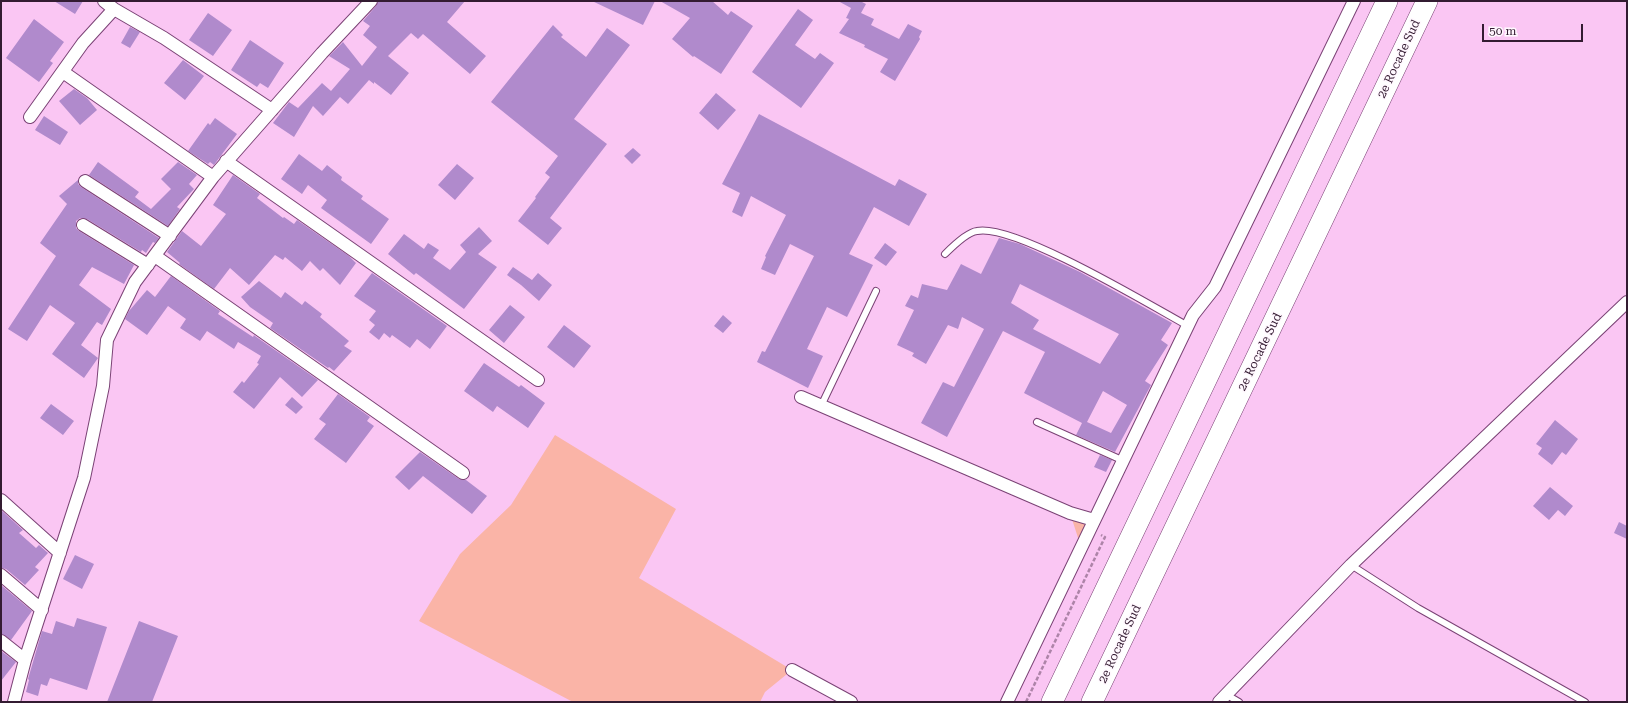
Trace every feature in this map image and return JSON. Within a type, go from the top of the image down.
[{"type":"highway","points":[[1052,702],[1387,1]]},
{"type":"highway","name":"2e Rocade Sud","points":[[1092,702],[1427,1]]},
{"type":"street","points":[[104,1],[114,10],[164,38],[272,110]]},
{"type":"street","points":[[14,702],[25,660],[84,478],[103,386],[107,340],[135,282],[226,161],[371,1]]},
{"type":"street","points":[[1006,702],[1124,461],[1193,315],[1215,287],[1354,1]]},
{"type":"street","points":[[30,117],[84,43],[114,10]]},
{"type":"street","points":[[63,72],[213,177]]},
{"type":"street","points":[[226,161],[538,380]]},
{"type":"street","points":[[85,181],[170,236]]},
{"type":"street","points":[[84,225],[152,260],[463,473]]},
{"type":"street","points":[[1223,698],[1352,565],[1627,302]]},
{"type":"street","points":[[801,397],[1070,513],[1092,525]]},
{"type":"street","points":[[1,500],[60,553]]},
{"type":"street","points":[[1,575],[42,610]]},
{"type":"street","points":[[1,641],[25,660]]},
{"type":"street","points":[[792,670],[851,702]]},
{"type":"lane","points":[[945,254],[975,231],[983,230],[1001,233],[1020,239],[1103,278],[1188,326]]},
{"type":"lane","points":[[821,406],[876,291]]},
{"type":"lane","points":[[1037,422],[1124,461]]},
{"type":"lane","points":[[1352,565],[1418,608],[1585,702]]},
{"type":"lane","points":[[1223,698],[1239,702]]},
{"type":"path","points":[[1026,702],[1105,537],[1092,525]]},
{"type":"shaded area","points":[[555,435],[676,509],[639,578],[792,670],[765,692],[760,702],[573,702],[419,621],[460,554],[511,505]]},
{"type":"shaded area","points":[[1070,513],[1094,520],[1081,547]]},
{"type":"building","points":[[54,1],[83,1],[75,14]]},
{"type":"building","points":[[378,1],[465,1],[447,22],[486,56],[470,74],[423,34],[418,39],[411,33],[388,56],[409,73],[391,95],[369,80],[348,104],[340,97],[323,116],[313,106],[294,137],[273,123],[289,102],[298,108],[322,83],[331,91],[350,69],[329,56],[343,42],[362,66],[377,47],[363,35],[370,26],[363,21],[376,6]]},
{"type":"building","points":[[592,1],[655,1],[643,25]]},
{"type":"building","points":[[660,1],[712,1],[728,15],[731,11],[753,26],[721,74],[694,56],[693,57],[672,39],[690,18]]},
{"type":"building","points":[[838,1],[860,1],[866,4],[861,13],[874,19],[871,25],[899,39],[908,24],[922,31],[919,37],[920,39],[895,81],[880,72],[888,59],[864,47],[865,45],[839,33],[849,19],[846,18],[851,8]]},
{"type":"building","points":[[798,9],[813,20],[795,45],[815,59],[820,53],[834,63],[801,108],[752,72]]},
{"type":"building","points":[[208,13],[232,30],[213,56],[189,40]]},
{"type":"building","points":[[34,19],[64,42],[50,61],[53,63],[39,82],[6,58]]},
{"type":"building","points":[[553,25],[563,35],[561,37],[586,57],[607,28],[630,45],[574,119],[607,144],[550,218],[562,228],[548,245],[518,221],[550,177],[545,173],[558,156],[491,102]]},
{"type":"building","points":[[130,27],[140,32],[130,48],[121,43]]},
{"type":"building","points":[[250,40],[284,63],[268,88],[260,83],[257,87],[231,70]]},
{"type":"building","points":[[183,60],[204,76],[185,100],[164,83]]},
{"type":"building","points":[[74,89],[87,98],[97,110],[80,125],[59,101]]},
{"type":"building","points":[[716,93],[736,110],[718,130],[699,113]]},
{"type":"building","points":[[759,114],[895,186],[899,179],[927,194],[909,226],[874,207],[849,254],[873,265],[847,317],[827,307],[807,349],[823,356],[808,388],[757,362],[762,351],[765,352],[814,256],[790,244],[775,275],[761,269],[766,257],[765,256],[786,215],[751,196],[742,217],[732,212],[740,193],[722,184]]},
{"type":"building","points":[[44,116],[68,132],[60,145],[35,130]]},
{"type":"building","points":[[215,118],[237,134],[214,165],[210,162],[208,164],[188,151],[208,123],[210,125]]},
{"type":"building","points":[[633,148],[641,155],[632,164],[624,156]]},
{"type":"building","points":[[299,154],[322,171],[327,165],[342,177],[341,180],[363,196],[361,199],[389,219],[371,244],[321,208],[327,200],[308,185],[302,194],[281,179]]},
{"type":"building","points":[[98,162],[139,192],[135,197],[151,209],[171,189],[161,179],[178,162],[197,175],[189,184],[194,189],[177,207],[180,209],[168,226],[89,175]]},
{"type":"building","points":[[457,164],[474,178],[455,200],[438,185]]},
{"type":"building","points":[[233,175],[260,194],[257,198],[283,218],[284,217],[294,224],[297,220],[349,256],[356,263],[340,285],[323,268],[320,271],[310,261],[302,271],[285,257],[283,260],[275,255],[249,285],[230,268],[214,289],[179,264],[180,263],[167,252],[182,231],[201,246],[226,214],[213,205]]},
{"type":"building","points":[[78,180],[78,184],[81,187],[159,238],[155,243],[153,242],[146,253],[142,250],[141,252],[87,219],[80,218],[76,221],[76,228],[79,231],[134,265],[124,284],[92,267],[79,285],[111,309],[102,325],[97,322],[81,345],[98,358],[84,378],[52,354],[75,323],[50,305],[27,341],[8,329],[56,256],[40,243],[67,204],[59,196]]},
{"type":"building","points":[[479,227],[492,241],[478,254],[497,267],[464,309],[416,273],[414,275],[388,254],[404,234],[424,249],[428,243],[439,250],[433,258],[450,270],[466,252],[460,245]]},
{"type":"building","points":[[999,238],[1020,244],[1080,272],[1172,323],[1161,340],[1168,345],[1145,381],[1151,385],[1115,452],[1076,435],[1082,423],[1024,393],[1045,352],[1003,331],[947,437],[921,423],[943,382],[954,387],[984,329],[962,317],[958,329],[948,325],[926,364],[912,356],[914,353],[897,345],[914,310],[905,306],[911,295],[918,298],[922,284],[947,290],[961,264],[981,274]],"holes":[[[1020,284],[1119,334],[1100,364],[1033,329],[1039,320],[1011,303]],[[1103,391],[1127,405],[1111,433],[1087,422]]]},
{"type":"building","points":[[885,243],[897,252],[886,266],[874,258]]},
{"type":"building","points":[[513,267],[532,280],[538,273],[552,285],[539,301],[507,275]]},
{"type":"building","points":[[372,273],[447,326],[430,349],[417,339],[410,348],[392,335],[390,338],[384,333],[379,340],[369,332],[375,325],[369,320],[376,311],[354,296]]},
{"type":"building","points":[[171,276],[220,311],[218,314],[253,337],[254,335],[318,380],[302,397],[280,377],[254,409],[233,392],[242,381],[244,383],[259,364],[257,363],[261,356],[238,342],[234,349],[207,331],[200,341],[180,328],[186,319],[168,306],[147,335],[125,319],[129,311],[147,290],[155,297]]},
{"type":"building","points":[[259,281],[281,298],[285,292],[302,305],[305,301],[322,314],[320,317],[349,341],[344,346],[352,351],[334,371],[270,328],[273,323],[250,307],[241,297]]},
{"type":"building","points":[[510,305],[525,317],[504,343],[489,330]]},
{"type":"building","points":[[723,315],[732,323],[723,333],[714,326]]},
{"type":"building","points":[[564,325],[591,346],[574,368],[547,347]]},
{"type":"building","points":[[484,363],[519,387],[521,385],[545,403],[528,428],[497,406],[493,412],[464,391]]},
{"type":"building","points":[[338,394],[370,417],[367,421],[374,426],[346,463],[314,439],[326,424],[319,419]]},
{"type":"building","points":[[292,397],[303,407],[296,414],[285,405]]},
{"type":"building","points":[[51,404],[74,421],[63,435],[40,418]]},
{"type":"building","points":[[1555,420],[1578,439],[1566,455],[1562,452],[1552,465],[1538,454],[1542,448],[1536,444]]},
{"type":"building","points":[[420,452],[459,479],[466,480],[487,496],[472,514],[423,476],[409,490],[395,477]]},
{"type":"building","points":[[1100,455],[1112,460],[1106,472],[1094,467]]},
{"type":"building","points":[[1550,487],[1573,506],[1565,516],[1558,510],[1549,520],[1533,506]]},
{"type":"building","points":[[1,510],[23,530],[19,533],[36,548],[39,545],[48,553],[35,567],[39,570],[25,585],[6,569],[1,568]]},
{"type":"building","points":[[1619,522],[1627,526],[1627,539],[1614,533]]},
{"type":"building","points":[[75,555],[94,564],[82,589],[63,579]]},
{"type":"building","points":[[1,585],[32,611],[11,640],[1,634]]},
{"type":"building","points":[[77,618],[107,627],[87,690],[50,678],[47,686],[41,684],[38,696],[26,692],[28,679],[42,631],[52,634],[56,621],[74,627]]},
{"type":"building","points":[[139,621],[178,636],[152,702],[107,702]]},
{"type":"building","points":[[1,651],[16,662],[1,681]]}]
